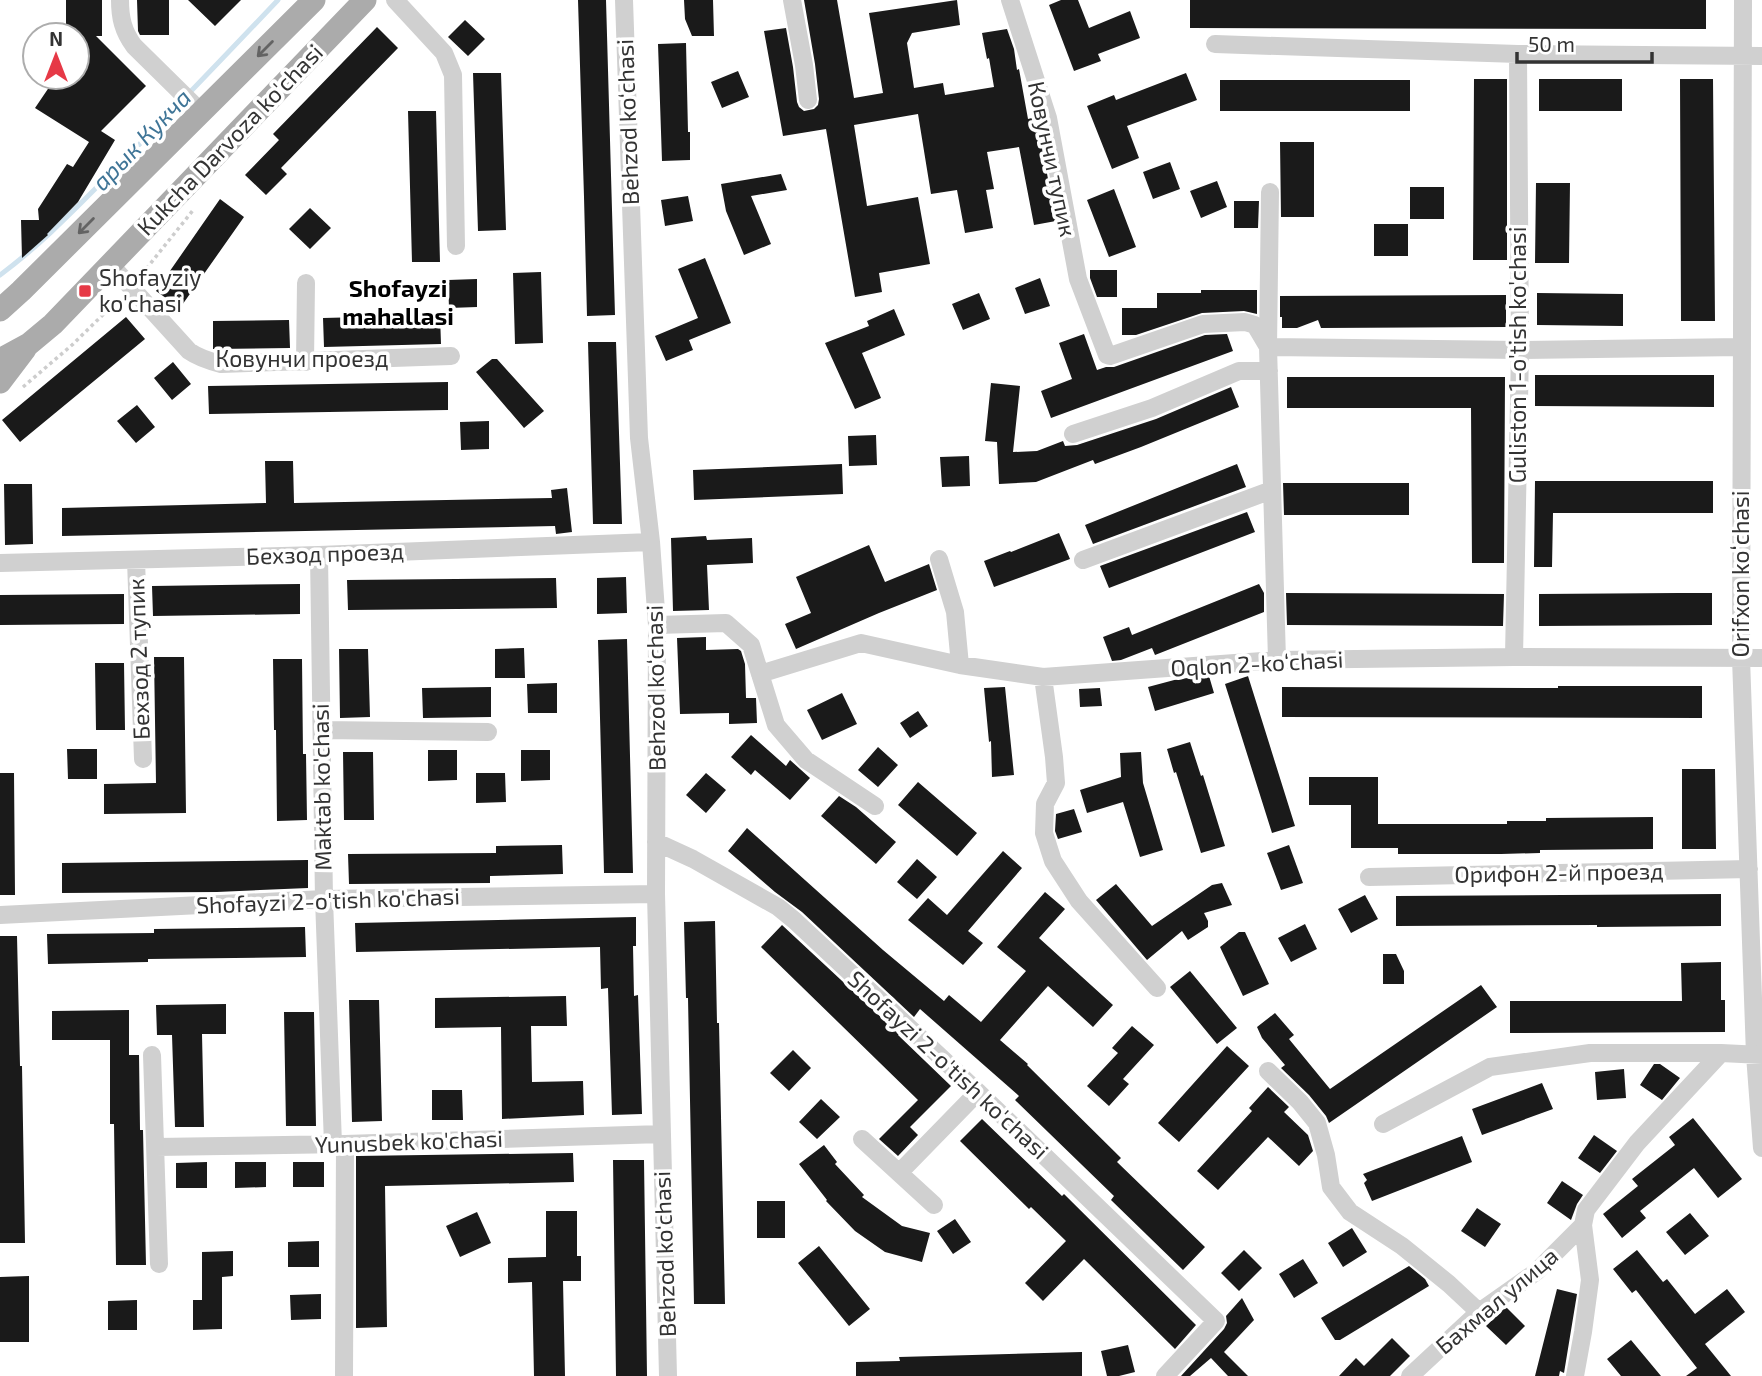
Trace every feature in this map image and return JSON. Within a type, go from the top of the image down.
[{"type":"main road","name":"Kukcha Darvoza ko'chasi","points":[[0,310],[21,291],[190,101],[314,0]]},
{"type":"main road","points":[[314,0],[318,21],[327,26],[339,27]]},
{"type":"main road","name":"Kukcha Darvoza ko'chasi","points":[[0,360],[29,344],[53,324],[365,0]]},
{"type":"main road","points":[[0,382],[29,344]]},
{"type":"street","points":[[120,0],[121,21],[128,38],[190,101]]},
{"type":"street","points":[[395,0],[444,53],[453,75],[456,246]]},
{"type":"street","name":"Behzod ko‘chasi","points":[[624,0],[639,438],[657,625],[656,894],[668,1376]]},
{"type":"street","points":[[792,0],[808,100]]},
{"type":"street","name":"Ковунчи тупик","points":[[1010,0],[1048,118],[1078,279],[1107,355],[1203,324],[1251,323],[1255,325],[1268,347]]},
{"type":"street","name":"Orifxon koʻchasi","points":[[1742,0],[1741,658],[1762,1148]]},
{"type":"street","points":[[1215,44],[1518,54],[1762,56]]},
{"type":"street","name":"Guliston 1-o'tish ko'chasi","points":[[1514,657],[1520,350],[1518,54]]},
{"type":"street","points":[[1270,192],[1268,347],[1277,660]]},
{"type":"street","name":"Ковунчи проезд","points":[[110,264],[189,351],[196,356],[221,363],[451,356]]},
{"type":"street","points":[[305,362],[306,283]]},
{"type":"street","points":[[1268,347],[1520,350],[1741,347]]},
{"type":"street","points":[[1073,433],[1152,408],[1239,371],[1269,371]]},
{"type":"street","points":[[1083,560],[1272,490]]},
{"type":"street","name":"Бехзод проезд","points":[[0,563],[319,555],[650,542]]},
{"type":"street","name":"Maktab ko'chasi","points":[[319,555],[324,899],[339,1144],[344,1376]]},
{"type":"street","points":[[939,559],[955,612],[960,665]]},
{"type":"street","name":"Бехзод 2 тупик","points":[[136,560],[142,758]]},
{"type":"street","points":[[657,625],[726,623],[751,645],[776,725],[806,760],[874,806]]},
{"type":"street","name":"Oqlon 2-ko‘chasi","points":[[760,674],[862,643],[960,665],[1043,677],[1277,660],[1762,658]]},
{"type":"street","points":[[1043,677],[1056,783],[1045,804],[1044,833],[1053,861],[1079,901],[1157,988]]},
{"type":"street","points":[[322,730],[488,732]]},
{"type":"street","name":"Shofayzi 2-o'tish ko'chasi","points":[[656,842],[693,859],[778,907],[978,1092],[1216,1321],[1165,1376]]},
{"type":"street","name":"Орифон 2-й проезд","points":[[1369,877],[1749,869]]},
{"type":"street","name":"Shofayzi 2-o'tish ko'chasi","points":[[0,915],[324,899],[656,894]]},
{"type":"street","name":"Бахмал улица","points":[[1575,1376],[1590,1280],[1583,1225],[1586,1210],[1637,1143],[1721,1053]]},
{"type":"street","points":[[1383,1124],[1490,1067],[1590,1054],[1759,1055]]},
{"type":"street","points":[[152,1055],[159,1264]]},
{"type":"street","points":[[1268,1071],[1300,1102],[1317,1124],[1331,1187],[1350,1212],[1402,1246],[1479,1312]]},
{"type":"street","points":[[899,1173],[978,1092]]},
{"type":"street","name":"Yunusbek ko'chasi","points":[[156,1147],[662,1134]]},
{"type":"street","points":[[862,1139],[933,1205]]},
{"type":"street","name":"Бахмал улица","points":[[1410,1376],[1479,1312],[1536,1272],[1583,1225]]},
{"type":"building","points":[[66,0],[102,0],[102,36],[96,36],[146,86],[101,131],[115,140],[78,202],[48,235],[22,258],[21,220],[39,220],[38,209],[67,164],[73,167],[89,142],[35,108],[47,91],[91,91],[91,21],[66,21]]},
{"type":"building","points":[[137,0],[169,0],[169,35],[140,35]]},
{"type":"building","points":[[188,0],[241,0],[215,26]]},
{"type":"building","points":[[578,0],[606,0],[615,315],[587,316]]},
{"type":"building","points":[[684,0],[713,0],[714,36],[692,36],[685,19]]},
{"type":"building","points":[[804,0],[837,0],[854,98],[883,93],[869,13],[957,0],[960,25],[912,33],[907,43],[914,88],[943,83],[945,95],[994,87],[982,33],[1007,29],[1017,70],[1019,69],[1028,119],[1036,117],[1056,221],[1034,225],[1019,147],[987,152],[994,189],[986,190],[993,228],[965,233],[957,190],[931,194],[918,114],[854,125],[867,206],[918,197],[930,264],[879,273],[882,292],[855,297],[826,129],[783,136],[764,31],[786,28],[797,102],[804,111],[814,109],[819,99]]},
{"type":"building","points":[[1061,0],[1078,0],[1089,28],[1130,11],[1140,38],[1098,54],[1101,61],[1074,71],[1049,5]]},
{"type":"building","points":[[1190,0],[1706,0],[1706,29],[1190,28]]},
{"type":"building","points":[[465,20],[485,39],[468,56],[448,37]]},
{"type":"building","points":[[377,27],[398,48],[281,168],[287,174],[266,195],[245,175],[279,140],[273,134]]},
{"type":"building","points":[[686,43],[690,160],[662,161],[658,44]]},
{"type":"building","points":[[738,71],[749,97],[722,108],[711,82]]},
{"type":"building","points":[[473,73],[501,73],[506,230],[478,231]]},
{"type":"building","points":[[1186,73],[1197,100],[1127,126],[1139,158],[1112,169],[1087,106],[1114,95],[1116,100]]},
{"type":"building","points":[[1474,79],[1507,79],[1507,260],[1473,260]]},
{"type":"building","points":[[1539,79],[1622,79],[1622,111],[1539,111]]},
{"type":"building","points":[[1680,79],[1713,79],[1715,321],[1681,321]]},
{"type":"building","points":[[1220,80],[1410,80],[1410,111],[1220,111]]},
{"type":"building","points":[[408,111],[436,111],[440,262],[412,262]]},
{"type":"building","points":[[1280,142],[1314,142],[1314,217],[1281,217]]},
{"type":"building","points":[[1170,162],[1180,189],[1153,199],[1143,172]]},
{"type":"building","points":[[781,174],[787,190],[751,196],[771,244],[744,255],[726,211],[721,184]]},
{"type":"building","points":[[1217,181],[1227,207],[1201,218],[1190,191]]},
{"type":"building","points":[[1536,183],[1570,183],[1569,263],[1535,263]]},
{"type":"building","points":[[1410,187],[1444,187],[1444,219],[1410,219]]},
{"type":"building","points":[[1114,189],[1136,247],[1109,257],[1087,200]]},
{"type":"building","points":[[688,196],[693,221],[665,226],[661,200]]},
{"type":"building","points":[[220,199],[244,217],[180,308],[156,291]]},
{"type":"building","points":[[1234,201],[1259,201],[1258,228],[1234,228]]},
{"type":"building","points":[[310,208],[331,228],[310,249],[289,229]]},
{"type":"building","points":[[1374,224],[1408,224],[1408,256],[1374,256]]},
{"type":"building","points":[[705,258],[731,323],[689,340],[693,350],[666,361],[655,336],[698,318],[678,269]]},
{"type":"building","points":[[1090,270],[1117,270],[1117,297],[1097,297]]},
{"type":"building","points":[[541,272],[543,343],[515,344],[513,273]]},
{"type":"building","points":[[1040,278],[1050,306],[1025,314],[1015,288]]},
{"type":"building","points":[[477,279],[477,307],[449,308],[448,280]]},
{"type":"building","points":[[1201,290],[1257,290],[1257,314],[1244,311],[1202,313],[1136,335],[1122,335],[1122,308],[1157,308],[1157,293],[1201,293]]},
{"type":"building","points":[[979,293],[990,319],[963,330],[952,304]]},
{"type":"building","points":[[1537,293],[1623,294],[1623,326],[1537,325]]},
{"type":"building","points":[[1506,295],[1506,327],[1321,328],[1318,320],[1297,328],[1282,328],[1280,317],[1280,296]]},
{"type":"building","points":[[894,309],[905,335],[862,353],[881,398],[855,409],[825,343],[869,326],[867,321]]},
{"type":"building","points":[[440,315],[441,344],[324,347],[323,318]]},
{"type":"building","points":[[126,317],[145,339],[20,442],[2,420]]},
{"type":"building","points":[[289,320],[290,348],[213,349],[213,321]]},
{"type":"building","points":[[1084,334],[1097,370],[1114,367],[1205,335],[1227,334],[1233,351],[1051,418],[1041,391],[1072,379],[1059,343]]},
{"type":"building","points":[[588,342],[616,342],[622,524],[593,524]]},
{"type":"building","points":[[492,359],[497,359],[544,411],[524,428],[476,372]]},
{"type":"building","points":[[173,362],[191,384],[172,400],[154,378]]},
{"type":"building","points":[[1535,375],[1714,375],[1714,407],[1535,406]]},
{"type":"building","points":[[1287,377],[1505,377],[1504,563],[1472,563],[1471,408],[1287,408]]},
{"type":"building","points":[[448,382],[448,410],[209,414],[208,386]]},
{"type":"building","points":[[991,383],[1020,386],[1013,452],[1037,451],[1063,441],[1065,446],[1077,445],[1156,419],[1231,387],[1239,407],[1095,464],[1093,460],[1036,482],[999,484],[997,442],[985,441]]},
{"type":"building","points":[[137,405],[155,427],[136,443],[117,421]]},
{"type":"building","points":[[489,421],[489,449],[461,450],[460,422]]},
{"type":"building","points":[[876,435],[877,465],[849,466],[848,436]]},
{"type":"building","points":[[969,456],[970,486],[942,487],[940,457]]},
{"type":"building","points":[[265,461],[293,461],[294,503],[552,498],[551,490],[567,488],[572,532],[556,534],[555,526],[62,536],[62,508],[266,503]]},
{"type":"building","points":[[842,464],[843,494],[694,500],[693,470]]},
{"type":"building","points":[[1237,464],[1246,487],[1093,544],[1085,525]]},
{"type":"building","points":[[1535,481],[1713,481],[1713,513],[1553,513],[1552,567],[1534,567]]},
{"type":"building","points":[[1283,483],[1409,483],[1409,515],[1284,515]]},
{"type":"building","points":[[4,484],[32,484],[33,544],[5,545]]},
{"type":"building","points":[[1247,512],[1255,532],[1109,588],[1100,566]]},
{"type":"building","points":[[1059,533],[1070,559],[994,587],[984,561]]},
{"type":"building","points":[[706,536],[707,540],[752,538],[753,563],[707,565],[709,610],[673,611],[671,538]]},
{"type":"building","points":[[869,545],[885,582],[929,564],[937,590],[796,649],[785,624],[811,613],[796,577]]},
{"type":"building","points":[[626,577],[627,613],[597,614],[597,578]]},
{"type":"building","points":[[556,578],[557,608],[348,610],[347,580]]},
{"type":"building","points":[[300,584],[300,614],[153,616],[152,586]]},
{"type":"building","points":[[1259,584],[1264,593],[1264,612],[1155,655],[1152,648],[1112,661],[1103,637],[1129,627],[1132,635]]},
{"type":"building","points":[[1286,593],[1504,594],[1503,626],[1287,625]]},
{"type":"building","points":[[1712,593],[1712,625],[1539,626],[1539,594]]},
{"type":"building","points":[[124,594],[124,624],[0,625],[0,595]]},
{"type":"building","points":[[706,637],[706,650],[741,651],[745,664],[746,698],[756,698],[757,723],[729,724],[729,713],[680,714],[677,638]]},
{"type":"building","points":[[627,639],[633,873],[604,873],[598,640]]},
{"type":"building","points":[[524,648],[525,678],[495,678],[495,649]]},
{"type":"building","points":[[339,649],[368,649],[370,717],[340,718]]},
{"type":"building","points":[[154,657],[184,657],[186,813],[104,814],[104,784],[156,783]]},
{"type":"building","points":[[273,659],[302,659],[307,820],[277,821]]},
{"type":"building","points":[[95,663],[124,663],[125,730],[96,730]]},
{"type":"building","points":[[1209,676],[1214,693],[1155,711],[1148,687],[1178,679]]},
{"type":"building","points":[[1248,676],[1295,826],[1272,833],[1225,684]]},
{"type":"building","points":[[557,683],[557,713],[528,713],[527,684]]},
{"type":"building","points":[[1702,686],[1702,718],[1282,717],[1282,687]]},
{"type":"building","points":[[491,687],[491,717],[423,718],[422,688]]},
{"type":"building","points":[[1005,687],[1014,775],[992,777],[991,741],[989,742],[984,688]]},
{"type":"building","points":[[1100,688],[1102,706],[1080,707],[1079,689]]},
{"type":"building","points":[[842,693],[857,724],[822,740],[807,710]]},
{"type":"building","points":[[918,711],[928,726],[910,738],[900,723]]},
{"type":"building","points":[[751,735],[786,766],[790,760],[810,778],[790,800],[755,770],[751,775],[731,757]]},
{"type":"building","points":[[1190,742],[1225,846],[1201,853],[1167,749]]},
{"type":"building","points":[[878,747],[898,765],[878,787],[858,770]]},
{"type":"building","points":[[67,749],[97,749],[97,779],[68,779]]},
{"type":"building","points":[[428,750],[457,750],[457,780],[428,781]]},
{"type":"building","points":[[521,750],[550,750],[550,780],[521,781]]},
{"type":"building","points":[[343,752],[373,752],[374,820],[344,820]]},
{"type":"building","points":[[1141,752],[1143,783],[1163,850],[1140,857],[1123,802],[1087,813],[1080,790],[1121,777],[1120,753]]},
{"type":"building","points":[[1682,769],[1715,769],[1716,849],[1682,849]]},
{"type":"building","points":[[0,773],[14,773],[15,895],[0,895]]},
{"type":"building","points":[[476,773],[505,773],[506,802],[476,803]]},
{"type":"building","points":[[706,773],[726,790],[706,813],[686,795]]},
{"type":"building","points":[[1309,777],[1378,777],[1378,824],[1507,824],[1507,821],[1546,821],[1546,818],[1653,817],[1653,849],[1398,854],[1398,848],[1351,848],[1351,805],[1309,805]]},
{"type":"building","points":[[918,782],[977,833],[957,856],[898,805]]},
{"type":"building","points":[[839,796],[856,807],[896,842],[876,864],[821,816]]},
{"type":"building","points":[[1074,809],[1082,832],[1058,839],[1055,831],[1056,814]]},
{"type":"building","points":[[747,828],[944,1001],[949,995],[981,1022],[1026,971],[997,947],[1045,892],[1065,909],[1039,938],[1113,1005],[1093,1027],[1048,986],[1000,1040],[1028,1064],[1121,1158],[1117,1162],[1205,1247],[1183,1270],[1111,1200],[1114,1196],[1015,1100],[1019,1096],[920,1009],[914,1017],[802,912],[728,851]]},
{"type":"building","points":[[562,845],[563,874],[490,876],[490,883],[349,884],[348,854],[496,853],[496,846]]},
{"type":"building","points":[[1289,845],[1303,883],[1281,890],[1267,853]]},
{"type":"building","points":[[1003,851],[1022,868],[968,931],[983,943],[963,965],[908,920],[928,898],[947,915]]},
{"type":"building","points":[[917,859],[937,877],[917,899],[897,882]]},
{"type":"building","points":[[308,860],[308,888],[217,892],[62,893],[62,863]]},
{"type":"building","points":[[1222,883],[1232,905],[1204,913],[1208,927],[1188,940],[1182,931],[1147,960],[1096,900],[1116,884],[1152,926],[1212,885]]},
{"type":"building","points":[[1721,894],[1721,926],[1396,926],[1396,896]]},
{"type":"building","points":[[1365,895],[1378,919],[1351,933],[1338,909]]},
{"type":"building","points":[[636,917],[636,946],[633,946],[634,996],[638,995],[642,1114],[612,1115],[608,988],[601,989],[600,947],[356,952],[355,923]]},
{"type":"building","points":[[715,921],[725,1304],[694,1304],[684,922]]},
{"type":"building","points":[[1305,924],[1317,949],[1291,962],[1278,938]]},
{"type":"building","points":[[782,925],[951,1086],[910,1127],[918,1135],[898,1156],[879,1139],[918,1100],[761,947]]},
{"type":"building","points":[[305,927],[306,957],[148,959],[148,962],[48,964],[47,934]]},
{"type":"building","points":[[1239,932],[1245,932],[1269,984],[1243,996],[1220,947]]},
{"type":"building","points":[[0,936],[17,936],[25,1243],[0,1243]]},
{"type":"building","points":[[1383,954],[1396,954],[1404,971],[1404,984],[1383,984]]},
{"type":"building","points":[[1721,962],[1721,1000],[1725,1000],[1725,1032],[1510,1033],[1510,1001],[1682,1001],[1681,963]]},
{"type":"building","points":[[1190,971],[1237,1028],[1217,1044],[1170,987]]},
{"type":"building","points":[[1481,985],[1497,1007],[1329,1123],[1309,1095],[1281,1068],[1285,1065],[1262,1038],[1257,1027],[1275,1013],[1294,1035],[1289,1039],[1330,1089]]},
{"type":"building","points":[[566,996],[567,1026],[531,1026],[532,1082],[583,1081],[584,1115],[502,1119],[501,1027],[435,1028],[435,998]]},
{"type":"building","points":[[349,1000],[379,1000],[382,1121],[352,1122]]},
{"type":"building","points":[[226,1004],[226,1034],[202,1034],[204,1127],[175,1127],[172,1035],[157,1035],[156,1005]]},
{"type":"building","points":[[129,1010],[129,1055],[139,1055],[146,1265],[116,1265],[114,1124],[110,1124],[110,1040],[52,1040],[52,1011]]},
{"type":"building","points":[[284,1012],[314,1012],[316,1126],[286,1126]]},
{"type":"building","points":[[1132,1026],[1154,1045],[1123,1079],[1129,1084],[1109,1106],[1087,1086],[1118,1053],[1112,1048]]},
{"type":"building","points":[[1227,1046],[1249,1066],[1179,1142],[1158,1123]]},
{"type":"building","points":[[793,1050],[811,1068],[789,1091],[770,1073]]},
{"type":"building","points":[[1654,1064],[1660,1064],[1680,1078],[1662,1100],[1640,1085]]},
{"type":"building","points":[[1624,1069],[1626,1098],[1597,1100],[1595,1072]]},
{"type":"building","points":[[1542,1083],[1553,1109],[1482,1135],[1472,1109]]},
{"type":"building","points":[[1268,1087],[1289,1107],[1284,1112],[1308,1135],[1313,1151],[1299,1166],[1268,1137],[1218,1190],[1197,1171],[1252,1111],[1249,1108]]},
{"type":"building","points":[[432,1090],[462,1090],[463,1120],[432,1120]]},
{"type":"building","points":[[821,1099],[840,1117],[817,1139],[799,1122]]},
{"type":"building","points":[[1693,1118],[1742,1179],[1718,1198],[1694,1168],[1640,1211],[1646,1218],[1622,1238],[1603,1214],[1638,1186],[1632,1179],[1675,1145],[1669,1137]]},
{"type":"building","points":[[982,1119],[1062,1196],[1064,1194],[1196,1325],[1175,1349],[1084,1259],[1043,1301],[1025,1283],[1066,1241],[1031,1207],[1029,1209],[960,1141]]},
{"type":"building","points":[[1594,1135],[1617,1151],[1600,1173],[1578,1158]]},
{"type":"building","points":[[1462,1136],[1472,1162],[1372,1201],[1363,1174]]},
{"type":"building","points":[[824,1145],[837,1162],[835,1164],[864,1195],[862,1197],[902,1226],[930,1233],[922,1262],[885,1252],[855,1231],[826,1201],[799,1164]]},
{"type":"building","points":[[573,1153],[574,1182],[385,1186],[387,1327],[356,1328],[356,1156]]},
{"type":"building","points":[[613,1160],[644,1160],[647,1376],[616,1376]]},
{"type":"building","points":[[207,1162],[207,1188],[176,1188],[176,1163]]},
{"type":"building","points":[[235,1162],[266,1162],[266,1187],[235,1188]]},
{"type":"building","points":[[293,1162],[324,1162],[324,1187],[293,1187]]},
{"type":"building","points":[[1562,1181],[1583,1195],[1571,1220],[1547,1203]]},
{"type":"building","points":[[757,1201],[785,1201],[785,1238],[757,1238]]},
{"type":"building","points":[[1477,1208],[1501,1224],[1485,1247],[1461,1231]]},
{"type":"building","points":[[546,1211],[577,1211],[577,1256],[581,1256],[581,1281],[563,1281],[565,1376],[534,1376],[532,1282],[508,1283],[508,1258],[546,1257]]},
{"type":"building","points":[[477,1212],[491,1243],[460,1257],[446,1226]]},
{"type":"building","points":[[1690,1213],[1709,1236],[1685,1255],[1666,1232]]},
{"type":"building","points":[[955,1219],[971,1242],[953,1254],[937,1231]]},
{"type":"building","points":[[1352,1228],[1367,1252],[1343,1267],[1328,1243]]},
{"type":"building","points":[[319,1241],[319,1267],[288,1267],[288,1242]]},
{"type":"building","points":[[819,1246],[870,1309],[849,1326],[798,1263]]},
{"type":"building","points":[[1244,1250],[1262,1268],[1239,1291],[1221,1273]]},
{"type":"building","points":[[1637,1250],[1663,1282],[1667,1279],[1695,1314],[1727,1289],[1745,1312],[1705,1344],[1731,1376],[1686,1376],[1697,1368],[1636,1290],[1632,1293],[1613,1269]]},
{"type":"building","points":[[233,1251],[233,1276],[222,1277],[222,1329],[193,1330],[193,1300],[202,1300],[202,1252]]},
{"type":"building","points":[[1303,1259],[1318,1283],[1294,1298],[1279,1274]]},
{"type":"building","points":[[1409,1266],[1425,1279],[1429,1286],[1340,1340],[1335,1340],[1321,1318]]},
{"type":"building","points":[[29,1276],[29,1342],[0,1342],[0,1277]]},
{"type":"building","points":[[1557,1289],[1577,1294],[1564,1373],[1560,1371],[1559,1376],[1535,1376]]},
{"type":"building","points":[[321,1294],[321,1319],[291,1320],[290,1295]]},
{"type":"building","points":[[1242,1298],[1254,1320],[1224,1352],[1248,1376],[1228,1376],[1211,1358],[1190,1376],[1181,1376],[1224,1329],[1226,1316]]},
{"type":"building","points":[[137,1300],[137,1330],[108,1330],[108,1301]]},
{"type":"building","points":[[1506,1307],[1525,1326],[1506,1345],[1486,1326]]},
{"type":"building","points":[[1392,1338],[1410,1356],[1390,1376],[1339,1376],[1356,1358],[1364,1366]]},
{"type":"building","points":[[1631,1340],[1661,1376],[1621,1376],[1607,1359]]},
{"type":"building","points":[[1128,1345],[1135,1372],[1107,1376],[1101,1351]]},
{"type":"building","points":[[1082,1352],[1082,1376],[856,1376],[856,1362],[900,1361],[899,1357]]},
{"type":"waterway","name":"арык Кукча","points":[[0,275],[73,211],[278,0]]},
{"type":"place","name":"Shofayziy ko'chasi","points":[[85,291]]},
{"type":"district","name":"Shofayzi mahallasi","points":[[398,303]]}]
